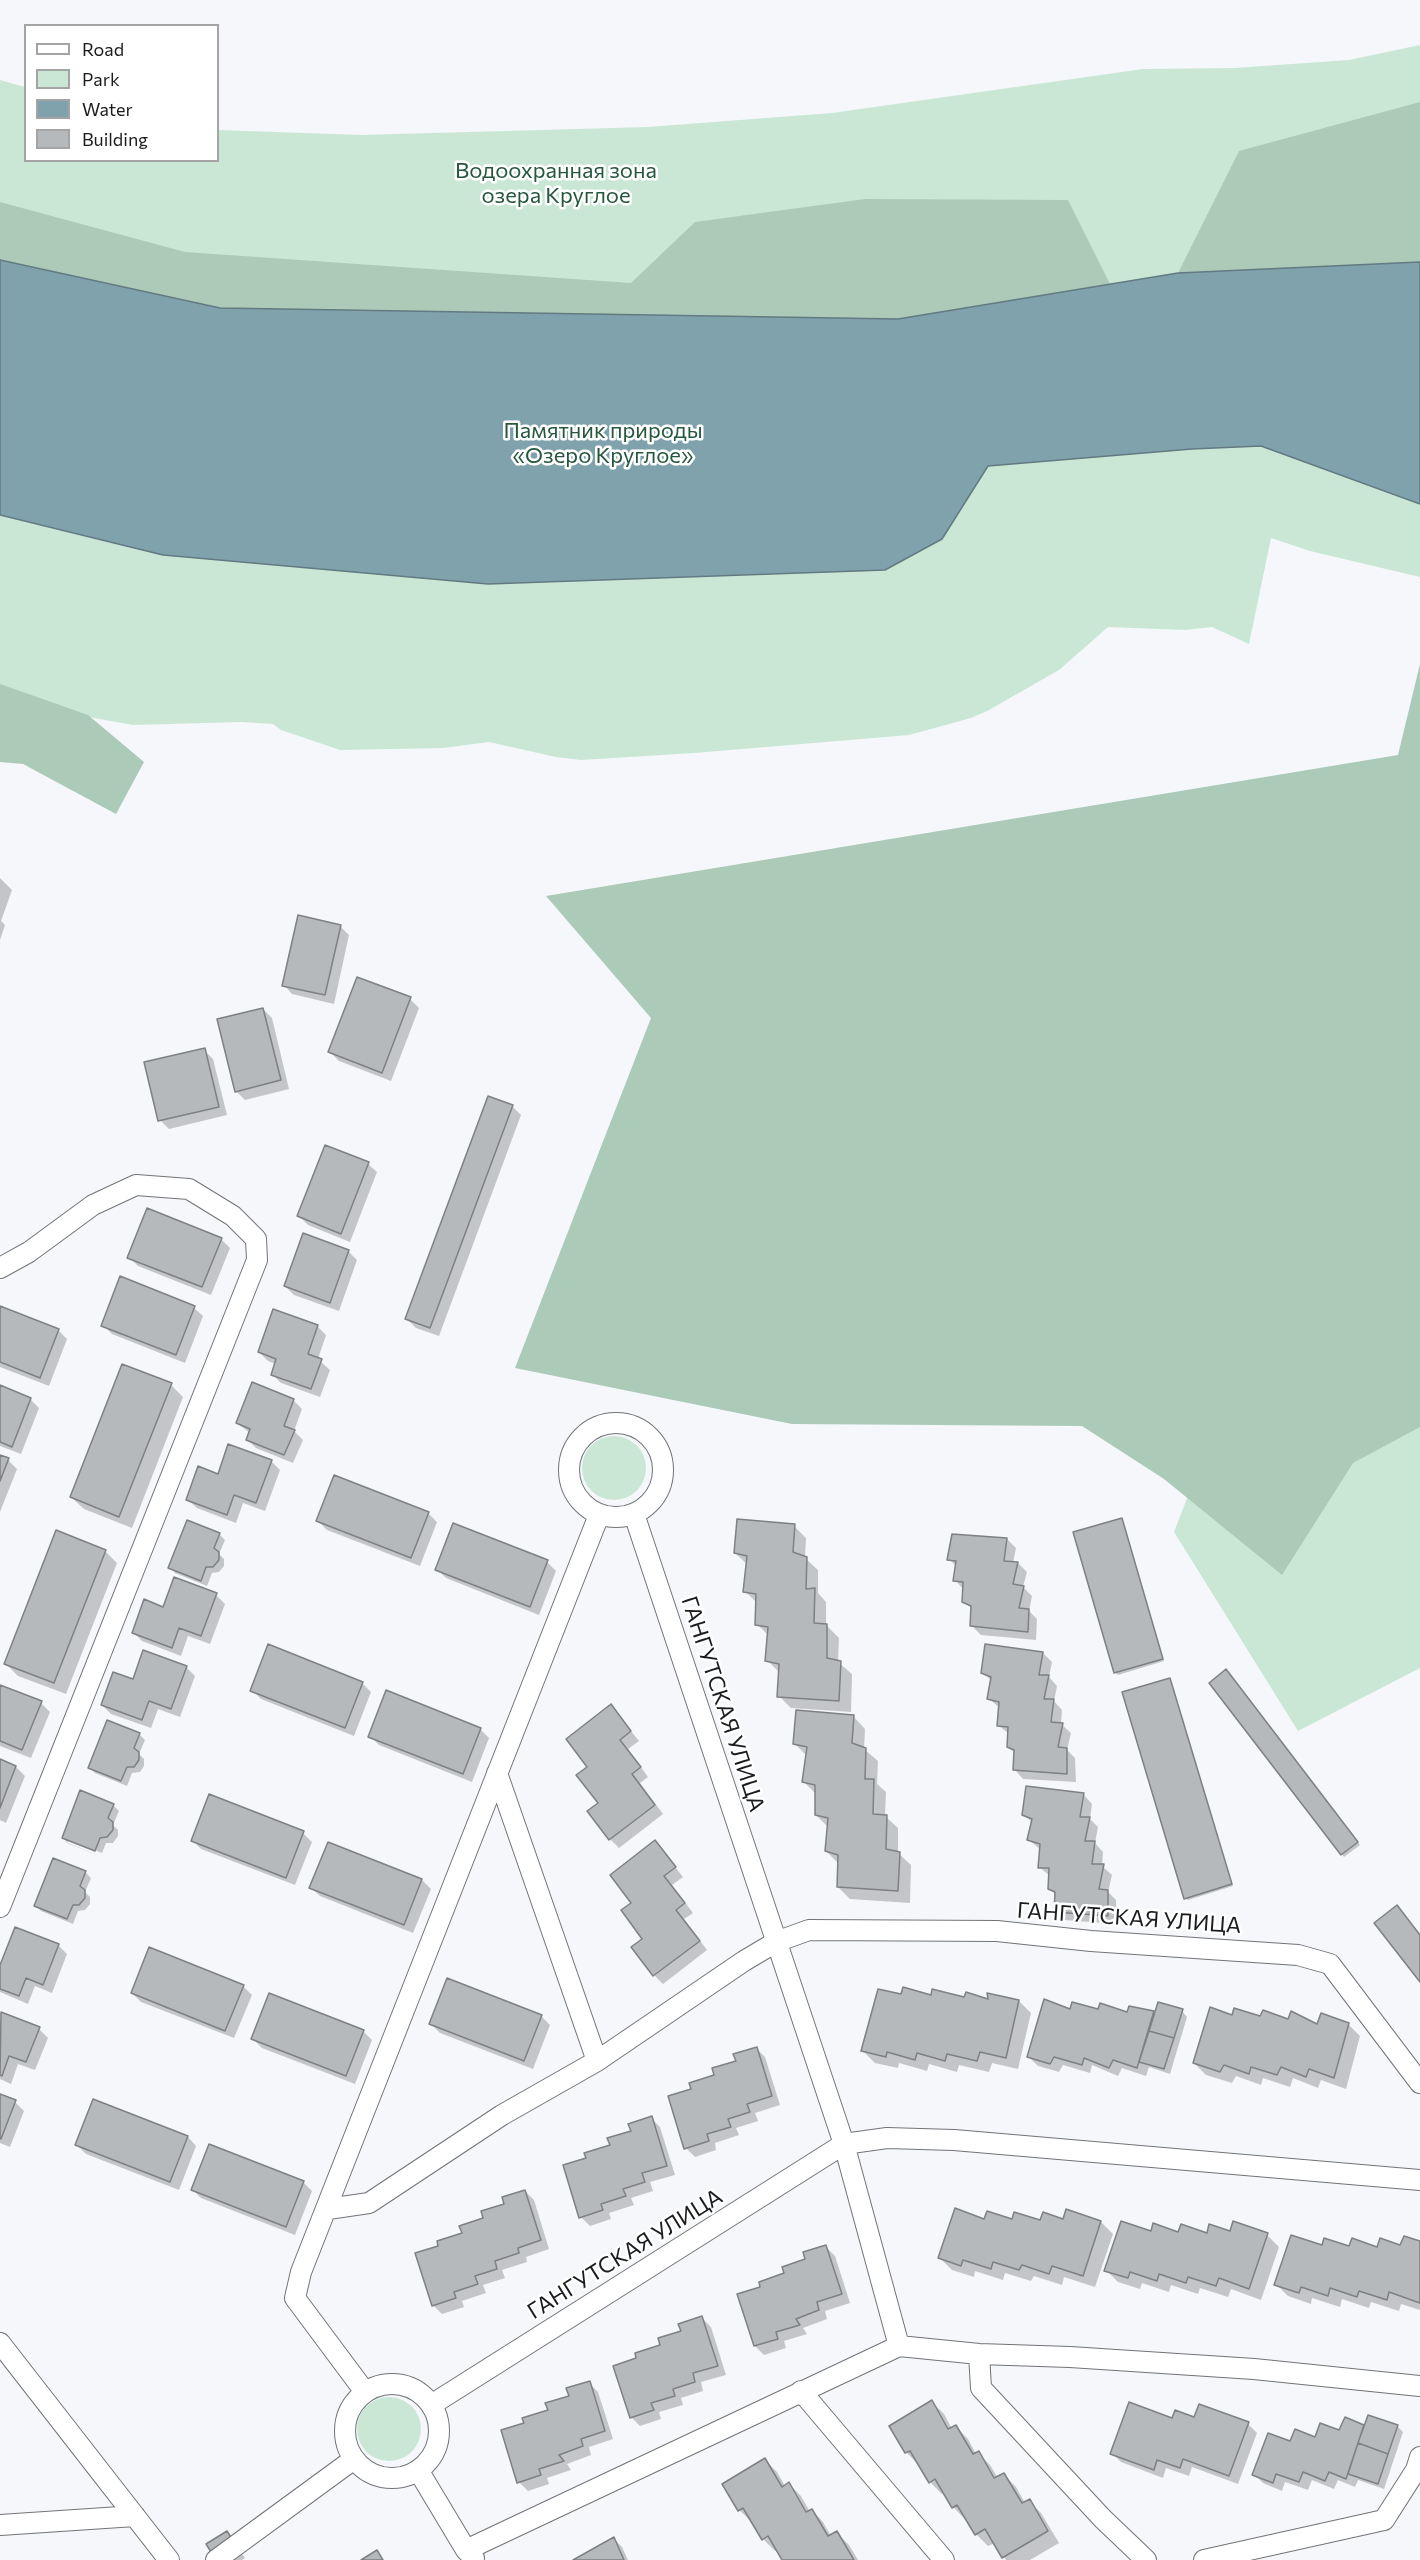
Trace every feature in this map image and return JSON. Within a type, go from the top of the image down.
[{"type":"street","points":[[0,1268],[29,1252],[93,1205],[136,1185],[189,1189],[233,1216],[256,1239],[257,1260],[0,1907]]},
{"type":"street","points":[[620,1422],[636,1426],[648,1435],[658,1448],[663,1463],[663,1478],[648,1506],[634,1514],[619,1518],[599,1515],[578,1499],[570,1485],[568,1470],[571,1454],[578,1440],[590,1430],[604,1424],[620,1422]]},
{"type":"street","name":"ГАНГУТСКАЯ УЛИЦА","points":[[634,1514],[844,2144],[899,2346]]},
{"type":"street","points":[[365,2392],[295,2298],[301,2272],[328,2209],[599,1515]]},
{"type":"street","points":[[497,1773],[597,2061]]},
{"type":"street","name":"ГАНГУТСКАЯ УЛИЦА","points":[[328,2209],[369,2203],[502,2115],[597,2061],[744,1961],[776,1942],[809,1930],[996,1931],[1091,1941],[1298,1955],[1330,1964],[1420,2083]]},
{"type":"street","name":"ГАНГУТСКАЯ УЛИЦА","points":[[432,2405],[844,2144],[887,2138],[954,2140],[1420,2180]]},
{"type":"street","points":[[0,2343],[169,2560]]},
{"type":"street","points":[[418,2470],[471,2555],[801,2391],[899,2346],[979,2354],[1254,2368],[1420,2386]]},
{"type":"street","points":[[979,2354],[981,2388],[1103,2519],[1146,2560]]},
{"type":"street","points":[[393,2384],[408,2386],[432,2405],[438,2420],[439,2436],[434,2451],[418,2470],[396,2478],[380,2477],[366,2470],[354,2459],[347,2445],[345,2430],[347,2416],[354,2402],[365,2392],[378,2386],[393,2384]]},
{"type":"street","points":[[801,2391],[944,2560]]},
{"type":"street","points":[[1204,2560],[1384,2520],[1416,2469],[1420,2457]]},
{"type":"street","points":[[216,2560],[354,2459]]},
{"type":"street","points":[[0,2525],[135,2516]]},
{"type":"green space","name":"Памятник природы «Озеро Круглое»","points":[[1420,45],[1420,577],[1310,551],[1271,538],[1249,644],[1212,627],[1185,630],[1108,627],[1059,670],[989,710],[971,718],[909,735],[581,760],[556,757],[489,742],[443,748],[340,750],[281,730],[273,724],[242,722],[133,725],[0,701],[0,80],[24,87],[24,162],[219,162],[219,130],[361,135],[648,127],[832,113],[1143,69],[1235,68],[1349,60]]},
{"type":"green space","points":[[1420,102],[1420,262],[1178,273],[1239,151]]},
{"type":"green space","points":[[865,199],[1068,200],[1110,284],[898,319],[220,308],[0,260],[0,202],[185,252],[631,283],[695,222]]},
{"type":"green space","points":[[1420,664],[1420,1427],[1353,1463],[1282,1575],[1164,1479],[1082,1426],[792,1424],[515,1368],[651,1018],[546,896],[1398,755]]},
{"type":"green space","points":[[0,684],[88,715],[144,762],[116,814],[23,764],[0,762]]},
{"type":"green space","points":[[1420,904],[1420,1668],[1298,1731],[1174,1532],[1417,905]]},
{"type":"green space","points":[[614,1436],[632,1441],[637,1445],[641,1450],[646,1468],[641,1486],[637,1491],[632,1495],[614,1500],[596,1495],[591,1491],[587,1486],[582,1468],[587,1450],[591,1445],[596,1441]]},
{"type":"green space","points":[[389,2397],[407,2402],[412,2406],[416,2411],[421,2429],[416,2447],[412,2452],[407,2456],[389,2461],[371,2456],[366,2452],[362,2447],[357,2429],[362,2411],[366,2406],[371,2402]]},
{"type":"water","name":"Памятник природы «Озеро Круглое»","points":[[0,260],[220,308],[898,319],[1178,273],[1420,262],[1420,504],[1261,446],[1192,449],[988,466],[942,539],[885,570],[488,584],[163,555],[0,515]]},
{"type":"building","points":[[298,915],[341,925],[325,995],[282,986]]},
{"type":"building","points":[[357,977],[411,997],[382,1073],[328,1052]]},
{"type":"building","points":[[263,1008],[281,1080],[235,1092],[217,1019]]},
{"type":"building","points":[[205,1048],[219,1107],[158,1121],[144,1062]]},
{"type":"building","points":[[488,1096],[513,1105],[430,1328],[405,1319]]},
{"type":"building","points":[[325,1145],[369,1162],[341,1234],[297,1216]]},
{"type":"building","points":[[147,1208],[222,1238],[202,1287],[127,1258]]},
{"type":"building","points":[[303,1233],[349,1250],[330,1303],[284,1286]]},
{"type":"building","points":[[120,1276],[195,1306],[176,1355],[101,1326]]},
{"type":"building","points":[[0,1306],[59,1329],[40,1378],[0,1362]]},
{"type":"building","points":[[273,1309],[318,1325],[308,1354],[322,1359],[311,1389],[271,1375],[276,1359],[258,1352]]},
{"type":"building","points":[[122,1364],[172,1383],[119,1517],[70,1497]]},
{"type":"building","points":[[252,1382],[294,1399],[284,1426],[295,1430],[284,1455],[246,1440],[250,1429],[236,1423]]},
{"type":"building","points":[[0,1385],[31,1398],[12,1447],[0,1442]]},
{"type":"building","points":[[228,1444],[272,1460],[256,1503],[234,1495],[227,1515],[186,1500],[198,1466],[218,1474]]},
{"type":"building","points":[[0,1455],[9,1458],[0,1481]]},
{"type":"building","points":[[334,1475],[429,1512],[411,1558],[316,1521]]},
{"type":"building","points":[[1122,1518],[1163,1659],[1114,1673],[1073,1532]]},
{"type":"building","points":[[737,1519],[795,1524],[793,1552],[807,1557],[806,1589],[815,1588],[814,1623],[827,1624],[827,1658],[841,1661],[839,1701],[777,1697],[779,1664],[765,1661],[768,1627],[755,1625],[756,1594],[743,1592],[747,1556],[734,1553]]},
{"type":"building","points":[[187,1520],[220,1533],[214,1548],[219,1552],[219,1560],[213,1567],[206,1567],[201,1581],[168,1568]]},
{"type":"building","points":[[453,1523],[548,1560],[530,1607],[435,1570]]},
{"type":"building","points":[[56,1530],[106,1550],[54,1683],[4,1664]]},
{"type":"building","points":[[952,1534],[1007,1538],[1004,1561],[1018,1562],[1013,1584],[1024,1586],[1019,1608],[1029,1609],[1028,1632],[970,1626],[971,1606],[962,1602],[963,1582],[953,1581],[956,1561],[947,1560]]},
{"type":"building","points":[[174,1577],[217,1593],[201,1636],[179,1628],[172,1648],[132,1633],[144,1599],[163,1607]]},
{"type":"building","points":[[268,1644],[363,1682],[345,1728],[250,1691]]},
{"type":"building","points":[[985,1644],[1043,1652],[1039,1675],[1049,1675],[1044,1699],[1054,1699],[1051,1722],[1063,1723],[1058,1747],[1067,1748],[1067,1774],[1013,1770],[1014,1750],[1007,1747],[1008,1727],[997,1726],[999,1702],[987,1699],[991,1677],[981,1673]]},
{"type":"building","points":[[143,1650],[187,1666],[171,1709],[149,1701],[142,1720],[101,1705],[113,1672],[133,1679]]},
{"type":"building","points":[[1226,1669],[1358,1842],[1341,1855],[1209,1683]]},
{"type":"building","points":[[1170,1678],[1232,1884],[1184,1899],[1122,1692]]},
{"type":"building","points":[[0,1685],[42,1701],[22,1750],[0,1741]]},
{"type":"building","points":[[386,1690],[481,1728],[463,1774],[368,1737]]},
{"type":"building","points":[[611,1704],[631,1731],[620,1740],[641,1767],[632,1774],[655,1805],[609,1840],[587,1811],[598,1803],[576,1775],[587,1767],[566,1739]]},
{"type":"building","points":[[796,1710],[854,1715],[852,1743],[866,1748],[865,1779],[874,1779],[873,1814],[887,1815],[886,1849],[900,1852],[898,1891],[837,1887],[838,1855],[825,1851],[828,1818],[815,1815],[815,1785],[802,1782],[807,1747],[793,1744]]},
{"type":"building","points":[[107,1720],[140,1733],[134,1748],[139,1752],[139,1760],[134,1767],[127,1767],[121,1781],[88,1768]]},
{"type":"building","points":[[0,1759],[16,1766],[0,1808]]},
{"type":"building","points":[[1026,1786],[1084,1793],[1080,1817],[1090,1817],[1085,1841],[1095,1841],[1092,1864],[1104,1864],[1099,1889],[1108,1890],[1108,1916],[1054,1912],[1055,1892],[1048,1889],[1049,1868],[1038,1868],[1040,1844],[1027,1840],[1032,1819],[1022,1815]]},
{"type":"building","points":[[80,1790],[114,1804],[108,1818],[113,1822],[113,1830],[107,1837],[100,1838],[95,1851],[62,1838]]},
{"type":"building","points":[[209,1794],[304,1831],[286,1878],[191,1841]]},
{"type":"building","points":[[655,1840],[676,1867],[664,1876],[685,1903],[676,1910],[700,1941],[653,1976],[631,1947],[642,1939],[621,1910],[631,1903],[610,1875]]},
{"type":"building","points":[[328,1842],[422,1879],[404,1925],[309,1888]]},
{"type":"building","points":[[53,1858],[86,1871],[80,1886],[85,1890],[85,1898],[79,1905],[73,1905],[67,1919],[34,1906]]},
{"type":"building","points":[[1397,1905],[1420,1935],[1420,1982],[1374,1923]]},
{"type":"building","points":[[15,1927],[59,1944],[43,1985],[26,1978],[19,1996],[0,1989],[0,1965]]},
{"type":"building","points":[[149,1947],[244,1985],[225,2031],[131,1993]]},
{"type":"building","points":[[447,1978],[542,2015],[524,2061],[429,2024]]},
{"type":"building","points":[[903,1987],[931,1995],[932,1989],[964,1997],[966,1992],[988,1999],[987,1993],[1019,2000],[1006,2058],[980,2052],[977,2061],[947,2054],[945,2061],[917,2053],[915,2060],[887,2052],[886,2057],[861,2051],[878,1989],[901,1994]]},
{"type":"building","points":[[269,1993],[364,2030],[346,2076],[251,2039]]},
{"type":"building","points":[[1044,1999],[1070,2009],[1072,2002],[1098,2009],[1100,2003],[1127,2012],[1129,2006],[1154,2011],[1137,2068],[1113,2060],[1109,2068],[1084,2058],[1082,2065],[1054,2057],[1050,2064],[1027,2057]]},
{"type":"building","points":[[1158,2002],[1183,2009],[1174,2038],[1149,2031]]},
{"type":"building","points":[[1210,2007],[1232,2015],[1234,2008],[1260,2016],[1263,2010],[1288,2019],[1291,2011],[1317,2024],[1321,2013],[1349,2023],[1334,2078],[1309,2069],[1306,2077],[1281,2067],[1277,2075],[1251,2067],[1249,2074],[1224,2065],[1220,2072],[1193,2063]]},
{"type":"building","points":[[1,2012],[40,2027],[26,2062],[9,2056],[2,2076],[0,2075]]},
{"type":"building","points":[[1149,2031],[1174,2038],[1164,2069],[1139,2062]]},
{"type":"building","points":[[757,2047],[772,2096],[747,2104],[750,2112],[728,2119],[731,2127],[707,2134],[709,2141],[684,2149],[668,2096],[691,2089],[689,2083],[714,2075],[712,2068],[736,2061],[733,2054]]},
{"type":"building","points":[[0,2094],[16,2100],[1,2139],[0,2138]]},
{"type":"building","points":[[93,2099],[188,2136],[170,2182],[75,2145]]},
{"type":"building","points":[[652,2116],[667,2166],[642,2173],[645,2182],[623,2189],[626,2196],[601,2204],[603,2210],[579,2218],[563,2165],[586,2158],[584,2153],[610,2145],[607,2138],[631,2131],[628,2124]]},
{"type":"building","points":[[209,2144],[304,2181],[286,2227],[191,2190]]},
{"type":"building","points":[[525,2190],[541,2240],[518,2248],[519,2253],[495,2261],[497,2269],[475,2276],[478,2284],[454,2292],[456,2298],[432,2306],[415,2253],[438,2246],[437,2241],[462,2233],[459,2226],[483,2218],[481,2211],[504,2204],[502,2197]]},
{"type":"building","points":[[955,2208],[984,2219],[987,2211],[1012,2219],[1014,2212],[1040,2220],[1043,2212],[1063,2219],[1066,2209],[1101,2221],[1083,2276],[1052,2266],[1049,2274],[1022,2265],[1019,2270],[993,2262],[991,2269],[963,2260],[961,2266],[938,2258]]},
{"type":"building","points":[[1121,2221],[1151,2231],[1153,2223],[1178,2232],[1181,2224],[1207,2233],[1209,2224],[1230,2231],[1233,2221],[1268,2233],[1249,2289],[1219,2278],[1216,2286],[1188,2277],[1186,2283],[1159,2274],[1157,2281],[1130,2272],[1128,2278],[1104,2271]]},
{"type":"building","points":[[1291,2235],[1322,2245],[1324,2238],[1349,2246],[1352,2238],[1377,2247],[1380,2238],[1400,2245],[1404,2236],[1420,2241],[1420,2303],[1389,2292],[1387,2300],[1359,2291],[1357,2297],[1330,2288],[1328,2296],[1301,2287],[1299,2293],[1274,2285]]},
{"type":"building","points":[[826,2245],[842,2294],[817,2302],[819,2310],[796,2319],[800,2325],[776,2332],[778,2339],[754,2346],[737,2294],[760,2287],[759,2282],[784,2273],[782,2267],[805,2259],[803,2252]]},
{"type":"building","points":[[702,2316],[718,2366],[693,2373],[695,2382],[673,2389],[675,2396],[651,2403],[654,2410],[630,2418],[613,2366],[636,2358],[635,2353],[660,2345],[658,2338],[681,2331],[678,2324]]},
{"type":"building","points":[[590,2381],[605,2431],[581,2439],[583,2446],[559,2455],[564,2461],[539,2469],[541,2475],[517,2483],[501,2430],[524,2423],[522,2418],[548,2410],[545,2403],[569,2396],[566,2388]]},
{"type":"building","points":[[932,2400],[948,2429],[956,2425],[973,2454],[979,2451],[994,2478],[1004,2473],[1022,2503],[1030,2499],[1048,2531],[1002,2558],[985,2529],[975,2535],[957,2505],[952,2508],[935,2479],[929,2483],[910,2451],[905,2453],[889,2426]]},
{"type":"building","points":[[1129,2402],[1172,2418],[1175,2410],[1194,2417],[1199,2404],[1249,2422],[1229,2476],[1183,2459],[1180,2468],[1157,2460],[1154,2470],[1110,2454]]},
{"type":"building","points":[[1368,2415],[1398,2425],[1388,2454],[1358,2443]]},
{"type":"building","points":[[1345,2417],[1364,2425],[1346,2479],[1329,2472],[1325,2481],[1303,2472],[1299,2482],[1276,2474],[1273,2483],[1252,2475],[1268,2433],[1290,2441],[1295,2429],[1315,2437],[1320,2423],[1339,2430]]},
{"type":"building","points":[[1358,2443],[1388,2454],[1378,2484],[1348,2474]]},
{"type":"building","points":[[765,2458],[782,2487],[789,2482],[806,2512],[812,2509],[828,2536],[837,2531],[854,2560],[782,2560],[768,2536],[762,2540],[743,2508],[738,2511],[722,2484]]},
{"type":"building","points":[[227,2531],[240,2552],[216,2560],[206,2544]]},
{"type":"building","points":[[614,2537],[624,2560],[573,2560]]},
{"type":"building","points":[[377,2550],[383,2560],[361,2560]]},
{"type":"park label","name":"Водоохранная зона озера Круглое","points":[[556,184]]}]
